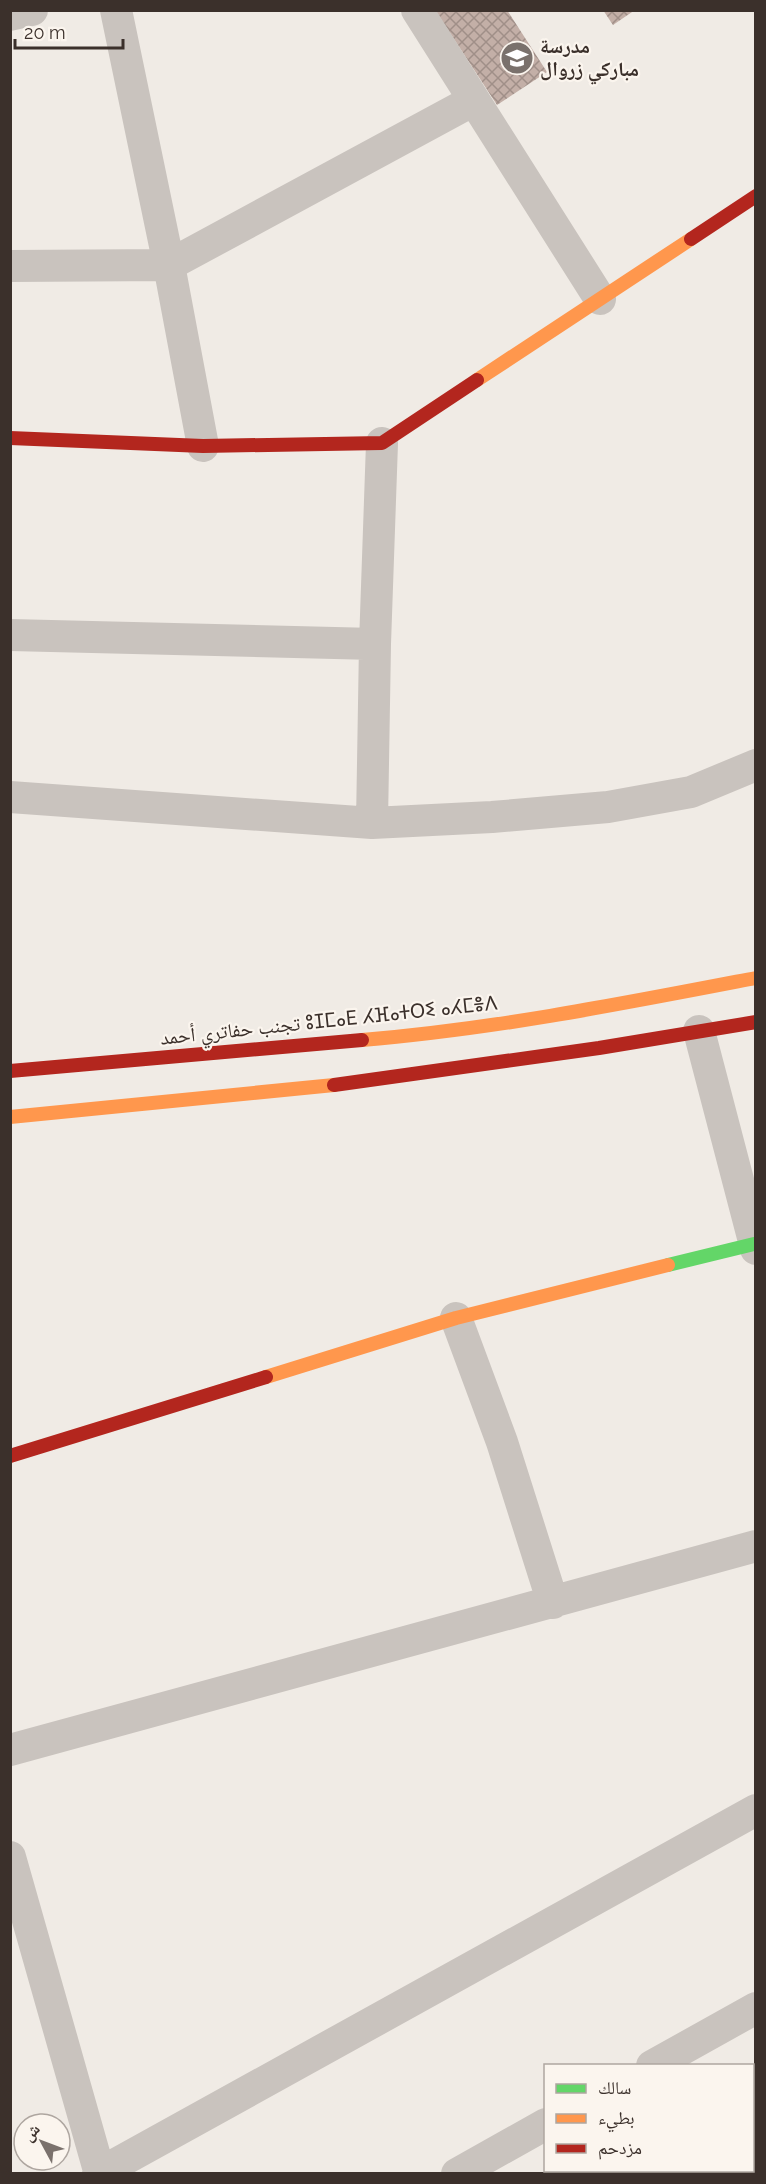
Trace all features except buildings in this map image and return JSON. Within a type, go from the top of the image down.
[{"type":"street","points":[[10,15],[32,10]]},
{"type":"street","points":[[116,10],[169,265],[203,446]]},
{"type":"street","points":[[417,10],[600,299]]},
{"type":"street","points":[[10,266],[169,265],[474,100]]},
{"type":"street","points":[[10,438],[203,446],[382,443],[756,196]]},
{"type":"street","points":[[372,823],[382,443]]},
{"type":"street","points":[[10,636],[375,644]]},
{"type":"street","points":[[10,797],[372,823],[492,817],[608,807],[691,792],[756,765]]},
{"type":"street","name":"تجنب حفاتري أحمد ⵓⵊⵎⴰⴹ ⵃⴼⴰⵜⵔⵉ ⴰⵃⵎⴻⴷ","points":[[10,1071],[421,1035],[609,1006],[756,978]]},
{"type":"street","points":[[10,1117],[366,1082],[587,1050],[756,1022]]},
{"type":"street","points":[[10,1456],[456,1317],[755,1246],[699,1031]]},
{"type":"street","points":[[456,1317],[502,1442],[553,1602]]},
{"type":"street","points":[[10,1750],[756,1546]]},
{"type":"street","points":[[10,1857],[18,1916],[99,2173],[756,1810]]},
{"type":"street","points":[[656,2064],[755,2009]]},
{"type":"street","points":[[457,2174],[544,2125]]},
{"type":"traffic: fast","points":[[668,1265],[754,1244]]},
{"type":"traffic: slow","points":[[477,380],[691,239]]},
{"type":"traffic: slow","points":[[362,1040],[511,1022],[756,978]]},
{"type":"traffic: slow","points":[[10,1117],[334,1085]]},
{"type":"traffic: slow","points":[[266,1377],[456,1318],[668,1265]]},
{"type":"traffic: jam","points":[[691,239],[756,196]]},
{"type":"traffic: jam","points":[[10,438],[203,446],[382,443],[477,380]]},
{"type":"traffic: jam","points":[[334,1085],[599,1048],[756,1022]]},
{"type":"traffic: jam","points":[[10,1071],[362,1040]]},
{"type":"traffic: jam","points":[[10,1456],[266,1377]]},
{"type":"place","name":"مدرسة مباركي زروال","points":[[517,58]]}]
